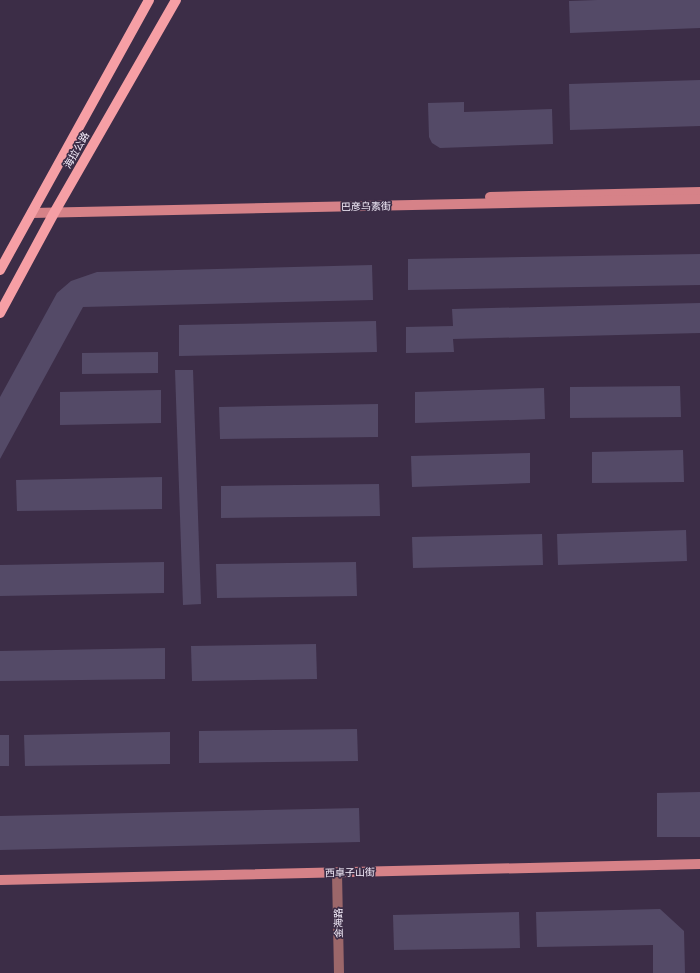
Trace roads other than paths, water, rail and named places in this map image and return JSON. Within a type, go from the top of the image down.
[{"type":"main road","name":"海拉公路","points":[[0,270],[149,0]]},
{"type":"main road","name":"海拉公路","points":[[0,313],[56,210],[176,0]]},
{"type":"street","name":"巴彦乌素街","points":[[56,210],[700,192]]},
{"type":"street","name":"巴彦乌素街","points":[[33,210],[700,199]]},
{"type":"street","name":"西卓子山街","points":[[0,880],[700,864]]},
{"type":"street","name":"金海路","points":[[337,873],[339,973]]}]
